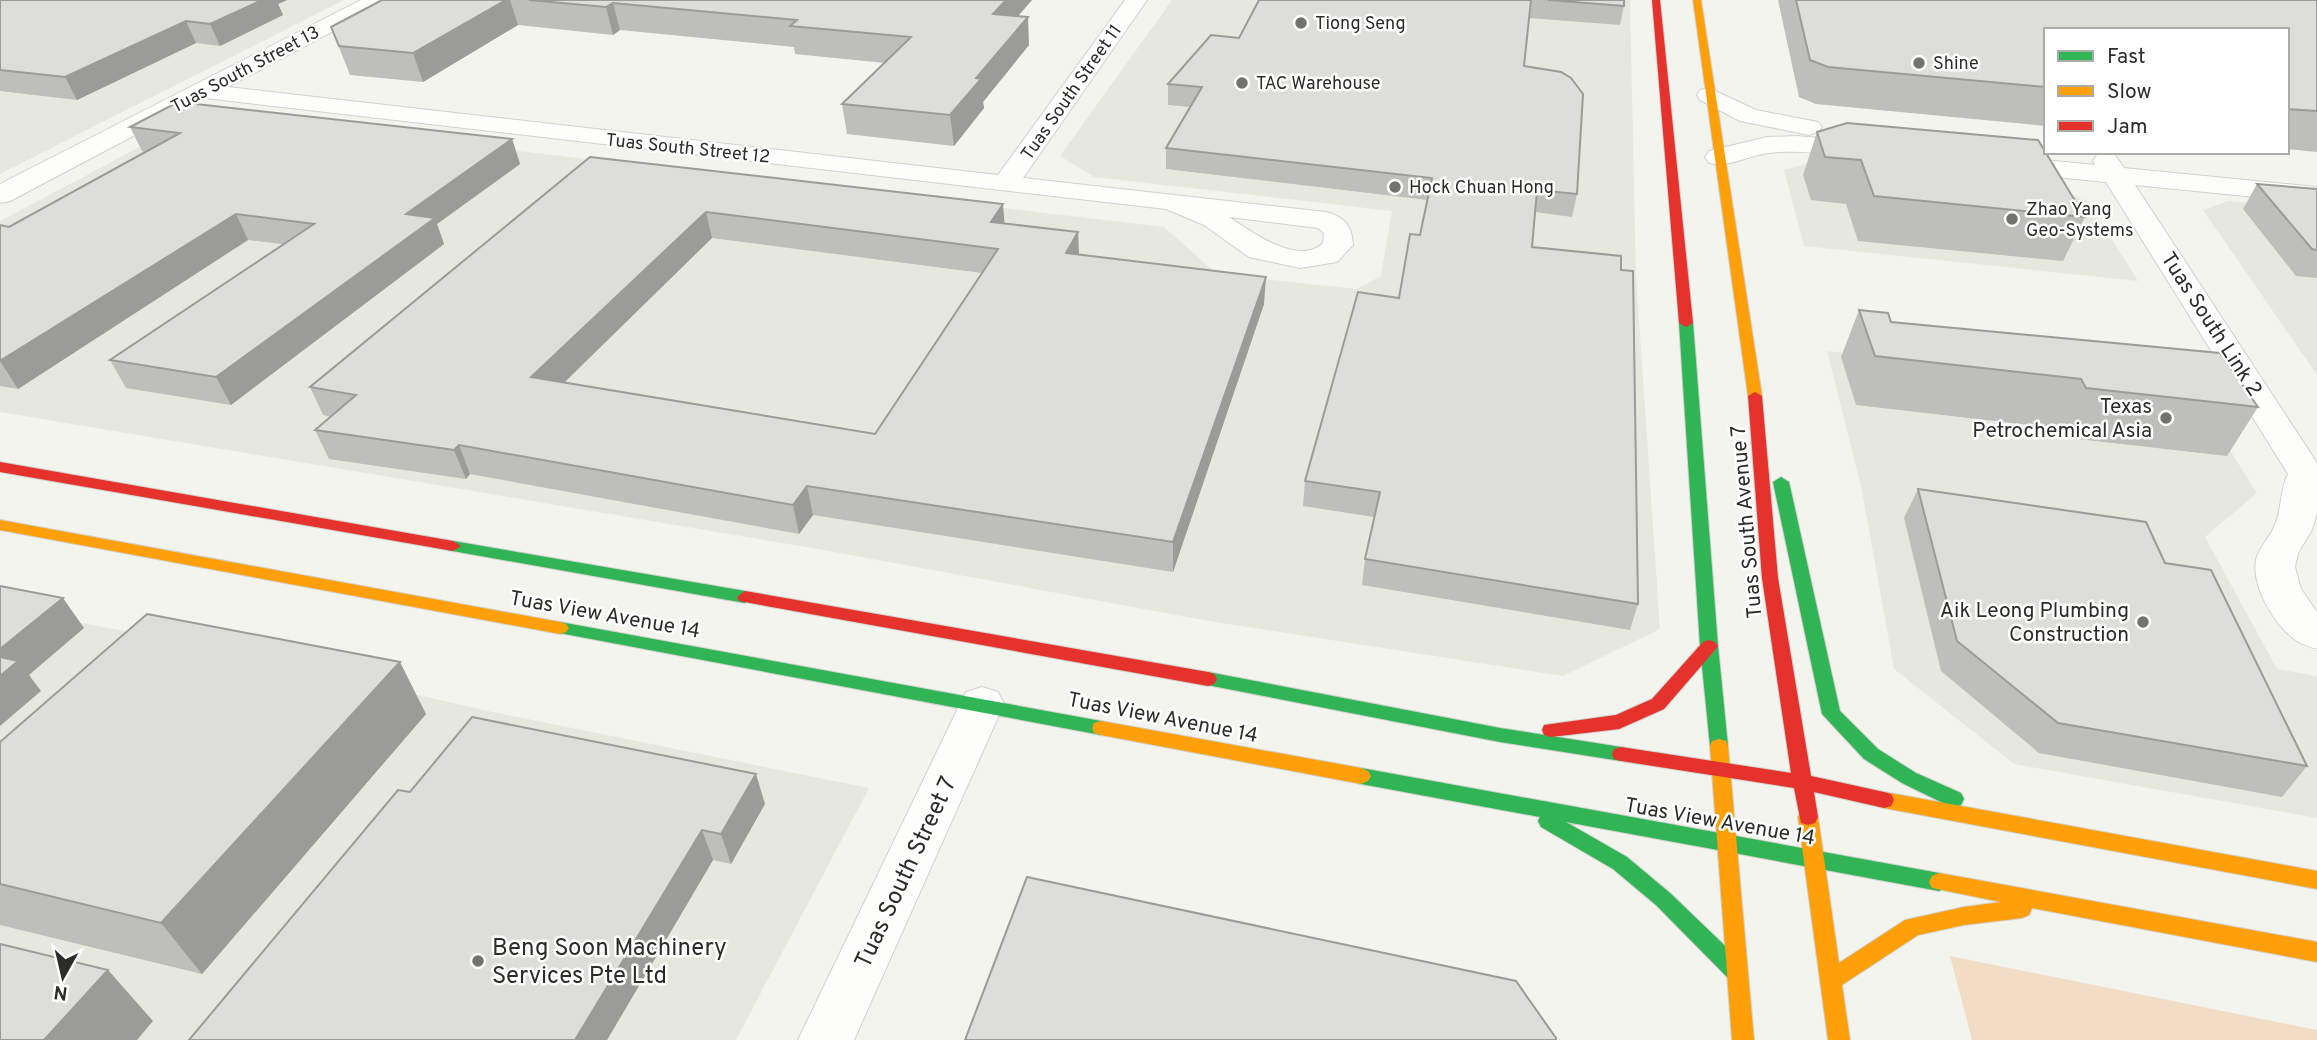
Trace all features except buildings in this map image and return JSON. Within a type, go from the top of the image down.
[{"type":"street","name":"Tuas South Street 13","points":[[0,195],[377,0]]},
{"type":"street","name":"Tuas South Street 11","points":[[1005,184],[1136,0]]},
{"type":"street","name":"Tuas South Avenue 7","points":[[1657,0],[1688,343],[1709,646],[1729,845],[1743,1040]]},
{"type":"street","name":"Tuas South Avenue 7","points":[[1697,0],[1759,422],[1765,539],[1815,860],[1839,1040]]},
{"type":"street","name":"Tuas South Street 12","points":[[204,91],[1005,184],[1214,204],[1326,221],[1338,230],[1338,245],[1327,256],[1300,259],[1259,251],[1214,219],[1172,202]]},
{"type":"street","points":[[1709,95],[1749,116],[1884,143],[1766,145],[1718,157]]},
{"type":"street","points":[[2044,148],[1986,153],[2317,173]]},
{"type":"street","points":[[2101,160],[2317,195]]},
{"type":"street","name":"Tuas South Link 2","points":[[2101,160],[2312,477],[2298,489],[2300,504],[2296,523],[2276,555],[2274,569],[2293,615],[2317,634]]},
{"type":"street","points":[[1759,422],[1774,451],[1831,714],[1871,754],[1900,772],[2007,823]]},
{"type":"street","name":"Tuas View Avenue 14","points":[[0,467],[1182,673],[1500,735],[1802,782],[2317,880]]},
{"type":"street","name":"Tuas View Avenue 14","points":[[0,525],[2317,952]]},
{"type":"street","points":[[1500,735],[1619,722],[1658,704],[1709,646]]},
{"type":"street","name":"Tuas South Street 7","points":[[826,1040],[982,704]]},
{"type":"street","points":[[1522,806],[1620,863],[1663,899],[1737,972]]},
{"type":"street","points":[[1831,980],[1913,927],[1964,916],[2063,904]]},
{"type":"shaded area","points":[[0,0],[344,0],[0,174]]},
{"type":"shaded area","points":[[1172,0],[1630,0],[1636,276],[1660,629],[1563,676],[1209,621],[807,547],[0,412],[0,221],[183,124],[460,144],[1164,227],[1217,274],[1356,289],[1381,276],[1392,211],[1094,177],[1060,156]]},
{"type":"shaded area","points":[[1819,160],[2043,183],[2088,201],[2138,281],[1804,246],[1784,170]]},
{"type":"shaded area","points":[[2228,201],[2317,210],[2317,375],[2203,210]]},
{"type":"shaded area","points":[[1827,351],[2195,395],[2257,493],[2205,537],[2277,669],[2317,676],[2317,818],[2014,764],[1894,669],[1862,491]]},
{"type":"shaded area","points":[[0,608],[196,644],[488,711],[869,788],[736,1040],[0,1040]]},
{"type":"shaded area","points":[[1950,956],[2317,1030],[2317,1040],[1972,1040]]},
{"type":"traffic: fast","points":[[1686,323],[1709,646],[1719,746]]},
{"type":"traffic: fast","points":[[1781,482],[1831,714],[1871,754],[1909,778],[1954,799]]},
{"type":"traffic: fast","points":[[453,546],[745,597]]},
{"type":"traffic: fast","points":[[560,628],[1101,728]]},
{"type":"traffic: fast","points":[[1208,679],[1500,735],[1621,754]]},
{"type":"traffic: fast","points":[[1361,776],[1939,882]]},
{"type":"traffic: fast","points":[[1548,821],[1620,863],[1663,899],[1737,972]]},
{"type":"traffic: slow","points":[[1697,0],[1755,396]]},
{"type":"traffic: slow","points":[[0,525],[560,628]]},
{"type":"traffic: slow","points":[[1101,728],[1361,776]]},
{"type":"traffic: slow","points":[[1719,746],[1743,1040]]},
{"type":"traffic: slow","points":[[1884,800],[2317,880]]},
{"type":"traffic: slow","points":[[1808,817],[1839,1040]]},
{"type":"traffic: slow","points":[[1939,882],[2317,952]]},
{"type":"traffic: slow","points":[[1831,980],[1913,927],[1964,916],[2022,909]]},
{"type":"traffic: jam","points":[[1656,0],[1686,323]]},
{"type":"traffic: jam","points":[[1755,396],[1770,578],[1808,817]]},
{"type":"traffic: jam","points":[[0,467],[453,546]]},
{"type":"traffic: jam","points":[[745,597],[1208,679]]},
{"type":"traffic: jam","points":[[1551,730],[1619,722],[1658,704],[1709,646]]},
{"type":"traffic: jam","points":[[1621,754],[1802,782],[1884,800]]},
{"type":"place","name":"Tiong Seng","points":[[1301,23]]},
{"type":"place","name":"Shine","points":[[1919,63]]},
{"type":"place","name":"TAC Warehouse","points":[[1242,83]]},
{"type":"place","name":"Hock Chuan Hong","points":[[1395,187]]},
{"type":"place","name":"Zhao Yang Geo-Systems","points":[[2012,219]]},
{"type":"place","name":"Texas Petrochemical Asia","points":[[2166,418]]},
{"type":"place","name":"Aik Leong Plumbing Construction","points":[[2143,622]]},
{"type":"place","name":"Beng Soon Machinery Services Pte Ltd","points":[[478,961]]}]
